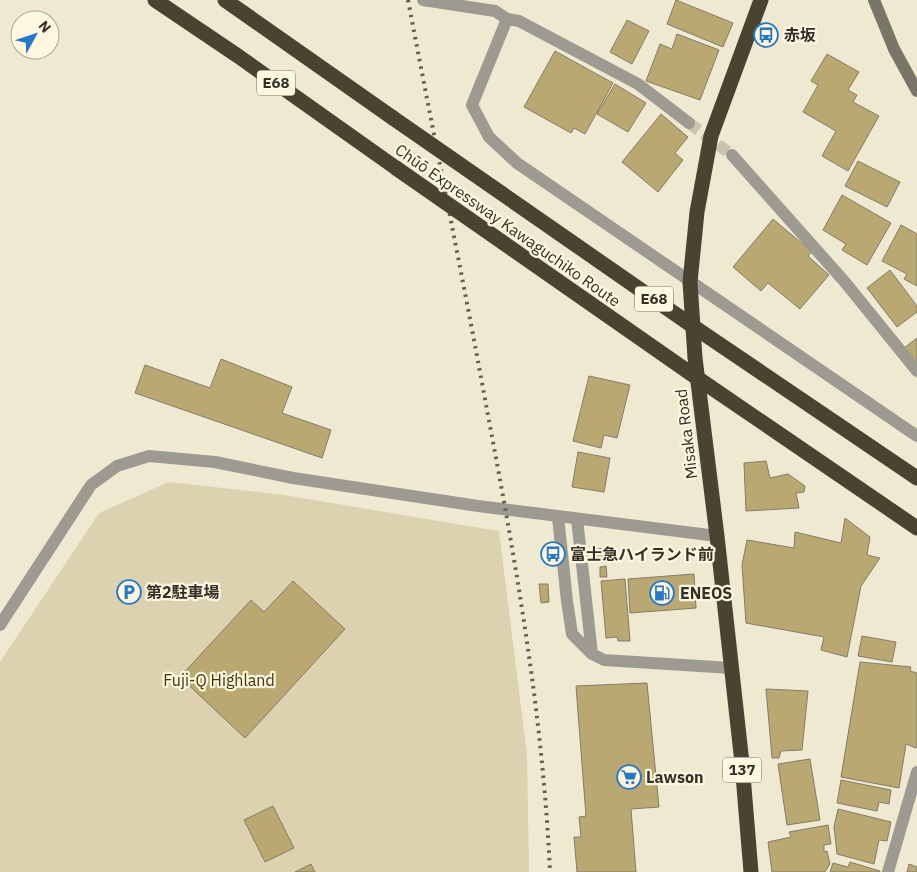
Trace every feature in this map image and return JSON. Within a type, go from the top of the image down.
[{"type":"highway","name":"Chūō Expressway Kawaguchiko Route","points":[[155,0],[238,56],[690,373],[917,528]]},
{"type":"highway","name":"Chūō Expressway Kawaguchiko Route","points":[[224,0],[686,322],[917,478]]},
{"type":"highway","points":[[231,0],[258,23]]},
{"type":"highway","name":"Misaka Road","points":[[751,872],[742,763],[695,358],[690,282],[697,212],[711,136],[761,0]]},
{"type":"street","points":[[423,0],[495,11],[507,19],[519,20],[638,84],[689,123]]},
{"type":"street","points":[[874,0],[894,49],[917,91]]},
{"type":"street","points":[[507,19],[472,105],[489,138],[518,163],[917,436]]},
{"type":"street","points":[[732,155],[844,281],[917,372]]},
{"type":"street","points":[[0,625],[91,485],[117,466],[149,456],[215,462],[293,478],[558,517],[717,536]]},
{"type":"street","points":[[558,517],[572,634],[592,654],[604,660],[731,668]]},
{"type":"street","points":[[578,519],[592,654]]},
{"type":"street","points":[[888,872],[916,779]]},
{"type":"green space","name":"Fuji-Q Highland","points":[[169,482],[284,495],[499,531],[527,755],[529,872],[0,872],[0,662],[99,513]]},
{"type":"building","points":[[676,0],[733,23],[723,47],[667,24]]},
{"type":"building","points":[[627,20],[649,31],[632,64],[610,52]]},
{"type":"building","points":[[677,34],[719,50],[700,100],[646,81],[660,44],[672,49]]},
{"type":"building","points":[[555,51],[613,83],[585,134],[574,128],[571,133],[524,107]]},
{"type":"building","points":[[827,54],[859,72],[848,90],[857,95],[853,102],[879,116],[848,171],[822,156],[836,131],[803,112],[818,85],[811,81]]},
{"type":"building","points":[[615,84],[646,103],[628,132],[597,114]]},
{"type":"building","points":[[661,114],[688,137],[675,153],[683,160],[658,192],[622,162]]},
{"type":"building","points":[[858,161],[900,182],[887,207],[845,186]]},
{"type":"building","points":[[842,195],[891,223],[867,265],[842,250],[846,244],[823,230]]},
{"type":"building","points":[[773,219],[812,252],[808,256],[829,275],[800,309],[768,283],[761,291],[733,267]]},
{"type":"building","points":[[901,225],[917,234],[917,286],[904,279],[907,274],[882,261]]},
{"type":"building","points":[[890,270],[917,306],[917,312],[897,327],[867,288]]},
{"type":"building","points":[[917,338],[917,363],[904,348]]},
{"type":"building","points":[[221,359],[292,387],[282,413],[331,430],[322,458],[135,393],[145,365],[210,388]]},
{"type":"building","points":[[589,376],[630,385],[617,438],[604,435],[601,448],[573,441]]},
{"type":"building","points":[[578,452],[610,458],[604,492],[572,487]]},
{"type":"building","points":[[766,461],[770,478],[788,474],[805,486],[804,492],[796,493],[799,508],[746,511],[744,463]]},
{"type":"building","points":[[845,518],[870,537],[867,555],[880,558],[861,586],[847,657],[821,650],[824,637],[746,623],[742,565],[747,540],[794,548],[795,532],[841,543]]},
{"type":"building","points":[[610,548],[611,562],[598,562],[597,549]]},
{"type":"building","points":[[606,566],[607,577],[600,577],[600,567]]},
{"type":"building","points":[[694,574],[696,608],[630,613],[628,579]]},
{"type":"building","points":[[625,579],[630,641],[618,641],[617,637],[606,638],[601,581]]},
{"type":"building","points":[[293,581],[345,629],[245,738],[180,677],[251,600],[264,612]]},
{"type":"building","points":[[539,584],[548,584],[549,602],[541,603]]},
{"type":"building","points":[[862,636],[896,642],[892,662],[858,656]]},
{"type":"building","points":[[860,662],[911,667],[910,671],[917,673],[917,746],[916,748],[906,744],[899,788],[841,777]]},
{"type":"building","points":[[647,683],[659,807],[631,809],[636,872],[577,872],[574,837],[581,837],[579,817],[586,816],[576,686]]},
{"type":"building","points":[[766,689],[808,691],[802,750],[781,751],[779,758],[772,758]]},
{"type":"building","points":[[810,759],[820,820],[787,825],[778,764]]},
{"type":"building","points":[[841,780],[891,790],[889,804],[879,802],[877,811],[837,803]]},
{"type":"building","points":[[273,806],[294,848],[265,862],[244,820]]},
{"type":"building","points":[[838,809],[891,822],[887,841],[879,840],[874,864],[837,854],[834,827]]},
{"type":"building","points":[[828,825],[831,844],[824,845],[824,852],[827,851],[830,864],[825,872],[772,872],[768,842],[791,837],[789,832]]},
{"type":"building","points":[[850,862],[880,872],[830,872],[833,863],[848,867]]},
{"type":"building","points":[[311,864],[315,872],[295,872]]},
{"type":"building","points":[[909,864],[917,867],[917,872],[907,872]]},
{"type":"tunnel","points":[[689,123],[732,155]]},
{"type":"railway","points":[[408,0],[498,467],[518,583],[535,698],[550,872]]},
{"type":"place","name":"赤坂","points":[[766,35]]},
{"type":"place","name":"富士急ハイランド前","points":[[553,554]]},
{"type":"place","name":"第2駐車場","points":[[129,592]]},
{"type":"place","name":"ENEOS","points":[[662,593]]},
{"type":"place","name":"Lawson","points":[[629,777]]}]
